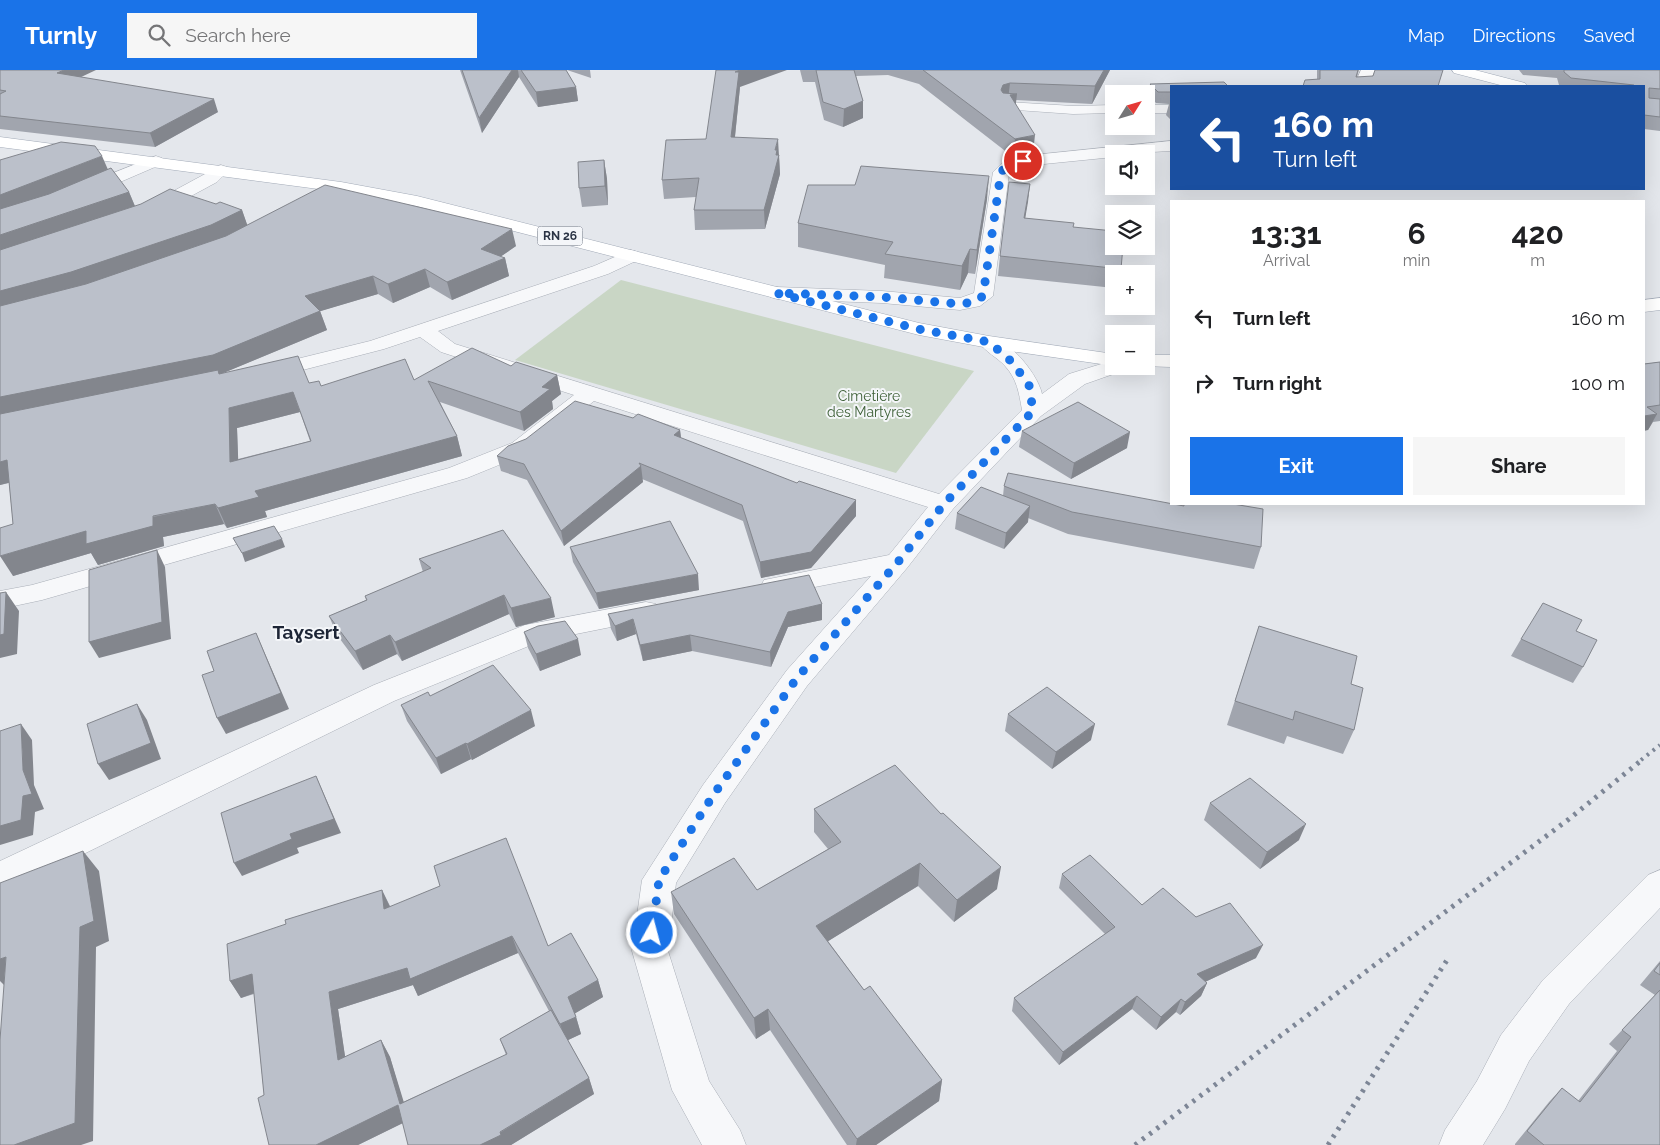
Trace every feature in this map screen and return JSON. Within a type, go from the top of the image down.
[{"type":"main road","points":[[1458,70],[1516,85]]},
{"type":"main road","name":"RN 26","points":[[0,142],[221,170],[341,187],[417,201],[918,329],[989,342],[1105,359]]},
{"type":"main road","points":[[1645,306],[1660,304]]},
{"type":"main road","points":[[1155,361],[1170,360]]},
{"type":"street","points":[[1361,85],[1368,70]]},
{"type":"street","points":[[1008,106],[1073,110],[1105,109]]},
{"type":"street","points":[[1155,109],[1170,109]]},
{"type":"street","points":[[776,293],[882,297],[960,304],[974,302],[983,296],[1001,172],[1008,165],[1023,161],[1170,146]]},
{"type":"street","points":[[68,197],[156,161]]},
{"type":"street","points":[[133,218],[210,178],[221,170]]},
{"type":"street","points":[[316,201],[341,187]]},
{"type":"street","points":[[243,378],[334,357],[423,330],[601,270],[631,256]]},
{"type":"street","points":[[423,330],[448,348],[944,504]]},
{"type":"street","points":[[989,342],[1012,362],[1029,385],[1033,411]]},
{"type":"street","points":[[725,1145],[692,1090],[650,951],[659,880],[714,794],[797,678],[898,562],[944,504],[1033,411],[1077,378],[1105,369]]},
{"type":"street","points":[[0,600],[32,594],[458,473],[520,448],[590,393]]},
{"type":"street","points":[[745,592],[898,562]]},
{"type":"street","points":[[0,876],[27,866],[384,693],[535,632],[669,606]]},
{"type":"street","points":[[1460,1145],[1491,1095],[1515,1048],[1556,992],[1660,885]]},
{"type":"green space","name":"Cimetière des Martyres","points":[[621,280],[974,371],[896,473],[515,360]]},
{"type":"building","points":[[0,70],[64,70],[57,73],[214,99],[150,133],[0,116],[0,94],[6,91],[0,90]]},
{"type":"building","points":[[462,70],[512,70],[479,118]]},
{"type":"building","points":[[521,70],[566,70],[576,87],[536,92]]},
{"type":"building","points":[[716,70],[740,70],[735,72],[739,72],[731,137],[778,139],[775,150],[777,150],[776,155],[779,155],[764,210],[694,210],[699,178],[662,180],[666,140],[706,139]]},
{"type":"building","points":[[816,70],[854,70],[863,101],[844,109],[823,102]]},
{"type":"building","points":[[923,70],[1104,70],[1095,86],[1010,83],[1003,85],[1001,90],[1003,93],[1017,94],[1010,95],[1035,135],[1015,139]]},
{"type":"building","points":[[1320,70],[1358,70],[1356,77],[1373,76],[1375,70],[1443,70],[1438,85],[1303,85],[1305,80],[1320,79]]},
{"type":"building","points":[[1564,70],[1660,70],[1660,89],[1649,88],[1649,98],[1660,99],[1660,117],[1645,115],[1645,85],[1571,78]]},
{"type":"building","points":[[1224,82],[1227,85],[1170,85],[1170,92],[1158,92],[1155,89],[1155,85],[1151,85]]},
{"type":"building","points":[[61,142],[95,146],[102,156],[0,195],[0,160]]},
{"type":"building","points":[[604,160],[605,186],[579,188],[578,162]]},
{"type":"building","points":[[861,166],[989,176],[977,250],[970,249],[962,266],[885,254],[893,242],[798,223],[808,185],[855,185]]},
{"type":"building","points":[[111,168],[129,192],[0,235],[0,209],[49,194]]},
{"type":"building","points":[[1009,182],[1030,184],[1024,218],[1074,223],[1073,227],[1105,230],[1105,255],[1122,255],[1121,265],[1105,265],[1105,267],[1000,256]]},
{"type":"building","points":[[325,185],[512,229],[481,249],[505,258],[447,282],[425,269],[388,284],[373,276],[305,296],[320,311],[213,355],[0,397],[0,306],[86,284],[226,236]]},
{"type":"building","points":[[170,189],[216,204],[220,202],[242,210],[211,225],[71,272],[0,291],[0,250],[141,204]]},
{"type":"building","points":[[472,348],[511,366],[516,362],[557,375],[542,387],[550,389],[520,412],[428,381],[457,436],[255,491],[259,497],[218,508],[215,504],[153,516],[153,526],[86,544],[86,531],[0,556],[0,528],[13,524],[7,460],[0,462],[0,414],[218,370],[219,374],[298,356],[309,383],[319,381],[321,386],[405,359],[414,380]],"holes":[[[293,392],[311,441],[230,462],[229,408]]]},
{"type":"building","points":[[1660,362],[1660,405],[1647,407],[1657,414],[1645,416],[1645,364]]},
{"type":"building","points":[[575,401],[633,418],[638,414],[680,430],[674,435],[797,483],[799,481],[856,500],[811,552],[760,562],[742,505],[639,463],[641,466],[561,531],[524,464],[497,456],[508,446],[526,439]]},
{"type":"building","points":[[1078,402],[1130,432],[1074,463],[1022,431]]},
{"type":"building","points":[[1008,473],[1170,503],[1170,505],[1239,505],[1263,509],[1261,547],[1072,512],[1004,486]]},
{"type":"building","points":[[981,487],[1030,506],[1006,533],[957,513]]},
{"type":"building","points":[[670,521],[698,574],[596,593],[570,547]]},
{"type":"building","points":[[274,526],[282,539],[242,553],[233,538]]},
{"type":"building","points":[[503,530],[551,598],[511,608],[504,595],[395,642],[390,635],[355,651],[329,616],[367,600],[365,596],[431,568],[419,559]]},
{"type":"building","points":[[157,550],[162,622],[89,642],[89,570]]},
{"type":"building","points":[[809,575],[822,604],[788,612],[770,652],[690,635],[640,645],[633,619],[615,626],[608,614]]},
{"type":"building","points":[[6,592],[4,634],[0,635],[0,593]]},
{"type":"building","points":[[1543,603],[1582,620],[1576,631],[1597,640],[1583,667],[1521,639]]},
{"type":"building","points":[[565,621],[578,639],[536,654],[524,632],[538,626]]},
{"type":"building","points":[[1259,626],[1357,656],[1351,684],[1363,688],[1354,730],[1295,711],[1293,720],[1235,701]]},
{"type":"building","points":[[256,633],[281,693],[217,718],[202,675],[214,671],[207,651]]},
{"type":"building","points":[[493,665],[531,710],[436,758],[401,705],[428,692],[430,696]]},
{"type":"building","points":[[1047,687],[1095,724],[1056,752],[1008,714]]},
{"type":"building","points":[[137,704],[151,743],[98,764],[87,724]]},
{"type":"building","points":[[21,724],[23,770],[32,794],[23,796],[21,820],[0,826],[0,731]]},
{"type":"building","points":[[895,765],[941,814],[943,813],[1001,867],[957,900],[920,863],[816,926],[864,990],[870,986],[942,1080],[857,1139],[768,1009],[754,1018],[671,892],[734,858],[757,890],[841,842],[814,809]]},
{"type":"building","points":[[316,776],[334,819],[290,834],[292,839],[234,863],[221,813]]},
{"type":"building","points":[[1250,778],[1306,824],[1267,852],[1210,803]]},
{"type":"building","points":[[506,838],[548,946],[571,933],[598,980],[568,997],[576,1017],[560,1024],[512,936],[410,979],[407,968],[329,992],[338,1060],[381,1040],[400,1104],[507,1054],[500,1039],[551,1010],[589,1078],[500,1132],[501,1135],[480,1145],[408,1145],[398,1105],[316,1145],[269,1145],[258,1098],[264,1095],[252,974],[230,981],[227,944],[286,924],[285,920],[382,890],[384,909],[440,886],[434,866]]},
{"type":"building","points":[[83,851],[94,921],[80,927],[75,1123],[14,1145],[0,1145],[0,1040],[6,957],[0,959],[0,883]]},
{"type":"building","points":[[1090,855],[1142,905],[1163,888],[1196,917],[1230,903],[1263,945],[1197,974],[1207,983],[1185,1002],[1181,999],[1161,1017],[1137,996],[1063,1052],[1014,998],[1115,927],[1062,874]]},
{"type":"building","points":[[1660,963],[1660,975],[1654,971]]},
{"type":"building","points":[[1660,990],[1660,1145],[1544,1145],[1527,1131],[1562,1088],[1580,1102],[1631,1037],[1622,1030]]},
{"type":"railway","points":[[1641,760],[1660,745]]},
{"type":"railway","points":[[1135,1145],[1569,819],[1643,759]]},
{"type":"railway","points":[[1328,1145],[1449,957]]},
{"type":"district","name":"Taɣsert","points":[[306,632]]},
{"type":"route","points":[[652,933],[659,880],[714,794],[797,678],[898,562],[944,504],[1033,411],[1029,385],[1012,362],[989,342],[918,329],[776,293],[882,297],[960,304],[974,302],[983,296],[1001,172],[1008,165],[1023,161]]}]
